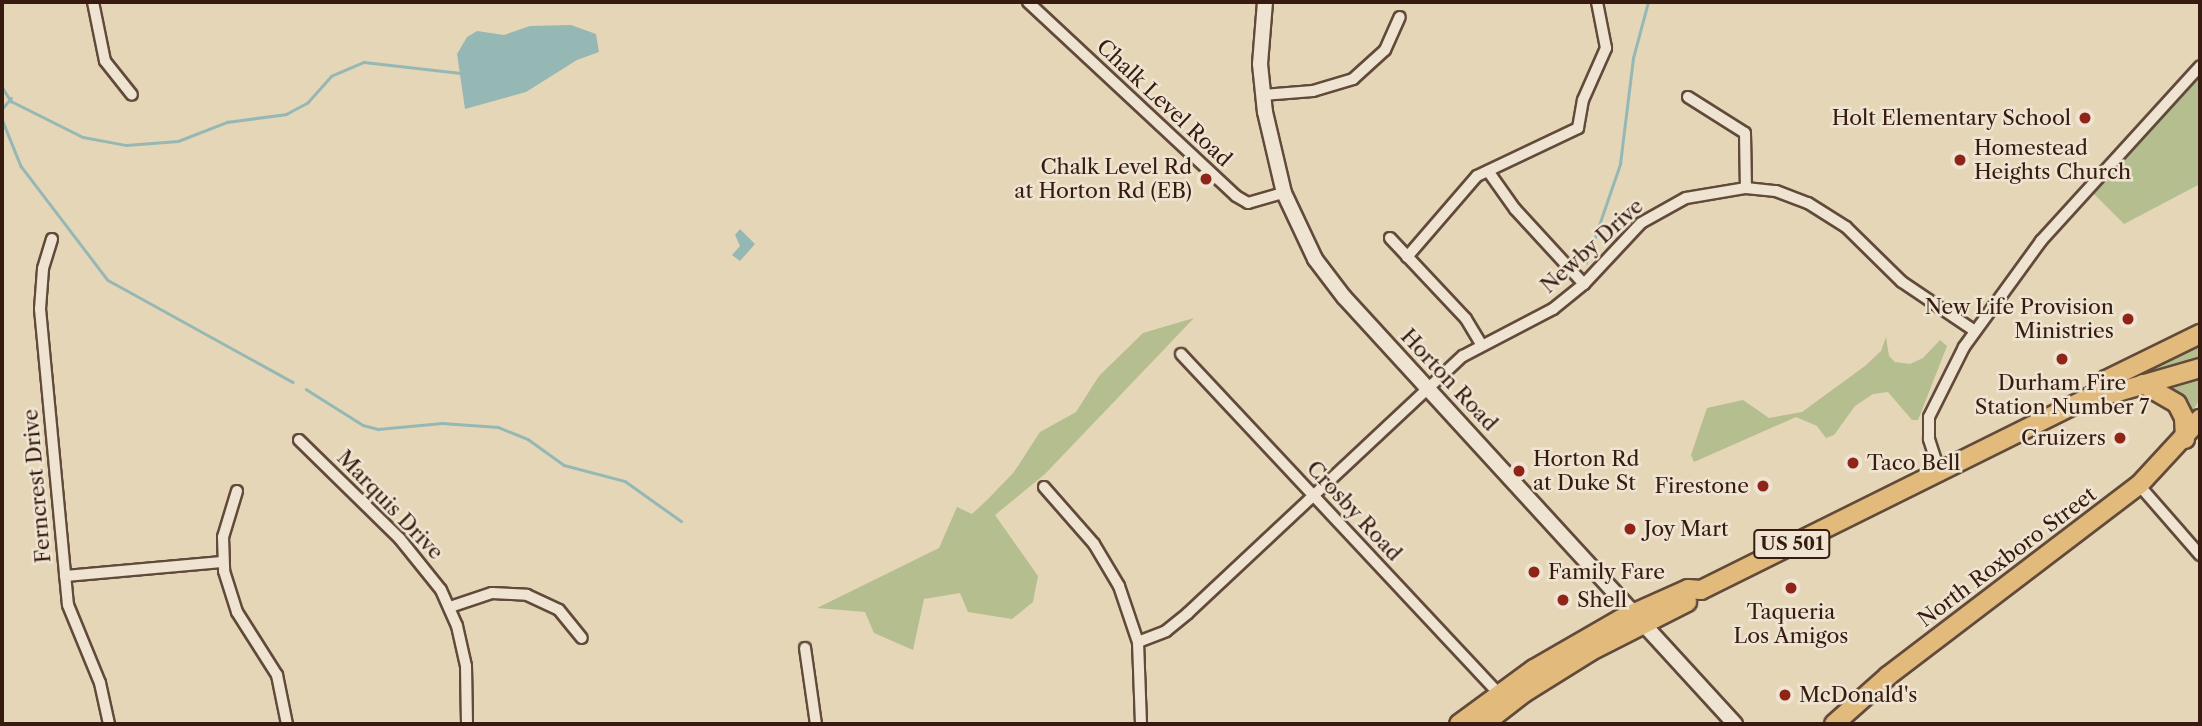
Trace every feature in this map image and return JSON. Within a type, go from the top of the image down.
[{"type":"main road","name":"US 501","points":[[2097,393],[2106,380],[2200,334]]},
{"type":"main road","name":"US 501","points":[[1484,724],[1524,693],[1688,589],[1701,590],[2097,393],[2114,393],[2200,368]]},
{"type":"main road","points":[[2143,384],[2177,404],[2184,418],[2185,439]]},
{"type":"main road","name":"North Roxboro Street","points":[[1834,724],[1888,676],[2139,485],[2185,439],[2200,419]]},
{"type":"main road","name":"US 501","points":[[1460,724],[1534,669],[1640,617]]},
{"type":"street","points":[[93,2],[105,61],[132,95]]},
{"type":"street","name":"Chalk Level Road","points":[[1028,2],[1236,196],[1248,203],[1284,193]]},
{"type":"street","name":"Horton Road","points":[[1265,2],[1263,94],[1284,193],[1302,237],[1328,277],[1735,724]]},
{"type":"street","points":[[1408,257],[1473,179],[1578,128],[1583,100],[1606,48],[1597,2]]},
{"type":"street","points":[[1263,94],[1313,91],[1353,79],[1385,50],[1400,17]]},
{"type":"street","points":[[1939,470],[1929,439],[1929,417],[1948,372],[1975,331],[2058,220],[2200,66]]},
{"type":"street","points":[[1688,97],[1745,133],[1746,188]]},
{"type":"street","points":[[1488,172],[1515,209],[1584,284]]},
{"type":"street","name":"Newby Drive","points":[[1138,642],[1179,621],[1427,388],[1481,344],[1546,313],[1584,284],[1630,234],[1664,208],[1702,193],[1746,188],[1776,191],[1825,212],[1902,282],[1975,331]]},
{"type":"street","points":[[1390,238],[1466,319],[1481,344]]},
{"type":"street","name":"Ferncrest Drive","points":[[52,239],[43,269],[40,309],[65,576],[72,624],[100,683],[109,724]]},
{"type":"street","name":"Crosby Road","points":[[1181,355],[1499,694]]},
{"type":"street","name":"Marquis Drive","points":[[299,440],[422,562],[450,607],[466,666],[467,724]]},
{"type":"street","points":[[2139,485],[2200,555]]},
{"type":"street","points":[[1044,487],[1101,553],[1119,586],[1138,642],[1141,724]]},
{"type":"street","points":[[237,491],[226,521],[222,562],[237,612],[277,675],[287,724]]},
{"type":"street","points":[[65,576],[222,562]]},
{"type":"street","points":[[450,607],[492,593],[527,596],[559,610],[582,638]]},
{"type":"street","points":[[805,649],[816,724]]},
{"type":"green space","points":[[2200,70],[2200,184],[2124,224],[2091,191]]},
{"type":"green space","points":[[1194,318],[1045,474],[995,515],[1038,576],[1033,602],[1012,619],[968,612],[960,593],[924,599],[913,650],[874,633],[865,612],[817,608],[939,548],[957,507],[972,514],[1014,472],[1040,432],[1076,412],[1099,376],[1143,333]]},
{"type":"green space","points":[[1886,337],[1889,356],[1895,362],[1910,364],[1923,358],[1940,340],[1947,346],[1918,420],[1912,420],[1888,392],[1873,394],[1855,406],[1834,435],[1826,438],[1817,426],[1796,417],[1694,462],[1691,455],[1707,408],[1743,400],[1769,418],[1802,412],[1865,366],[1881,351]]},
{"type":"green space","points":[[2200,341],[2200,363],[2124,383],[2122,378]]},
{"type":"green space","points":[[2200,375],[2200,398],[2191,415],[2164,387]]},
{"type":"water","points":[[571,25],[596,34],[599,52],[577,60],[526,92],[465,109],[457,54],[467,37],[477,31],[504,35],[530,26]]},
{"type":"water","points":[[740,229],[755,244],[740,261],[732,255],[740,246],[735,235]]},
{"type":"waterway","points":[[1586,263],[1620,164],[1633,58],[1648,2]]},
{"type":"waterway","points":[[2,87],[11,101],[83,137],[126,145],[178,141],[227,122],[286,114],[307,103],[331,76],[364,62],[460,73]]},
{"type":"waterway","points":[[2,109],[11,98]]},
{"type":"waterway","points":[[2,119],[21,166],[108,280],[293,382]]},
{"type":"waterway","points":[[306,389],[363,425],[378,429],[442,423],[498,427],[528,439],[564,465],[625,481],[681,521]]},
{"type":"place","name":"Holt Elementary School","points":[[2085,118]]},
{"type":"place","name":"Homestead Heights Church","points":[[1960,160]]},
{"type":"place","name":"Chalk Level Rd at Horton Rd (EB)","points":[[1206,179]]},
{"type":"place","name":"New Life Provision Ministries","points":[[2128,319]]},
{"type":"place","name":"Durham Fire Station Number 7","points":[[2062,359]]},
{"type":"place","name":"Cruizers","points":[[2120,438]]},
{"type":"place","name":"Taco Bell","points":[[1853,463]]},
{"type":"place","name":"Horton Rd at Duke St","points":[[1519,471]]},
{"type":"place","name":"Firestone","points":[[1763,486]]},
{"type":"place","name":"Joy Mart","points":[[1630,529]]},
{"type":"place","name":"Family Fare","points":[[1534,572]]},
{"type":"place","name":"Taqueria Los Amigos","points":[[1791,588]]},
{"type":"place","name":"Shell","points":[[1563,600]]},
{"type":"place","name":"McDonald's","points":[[1785,695]]}]
